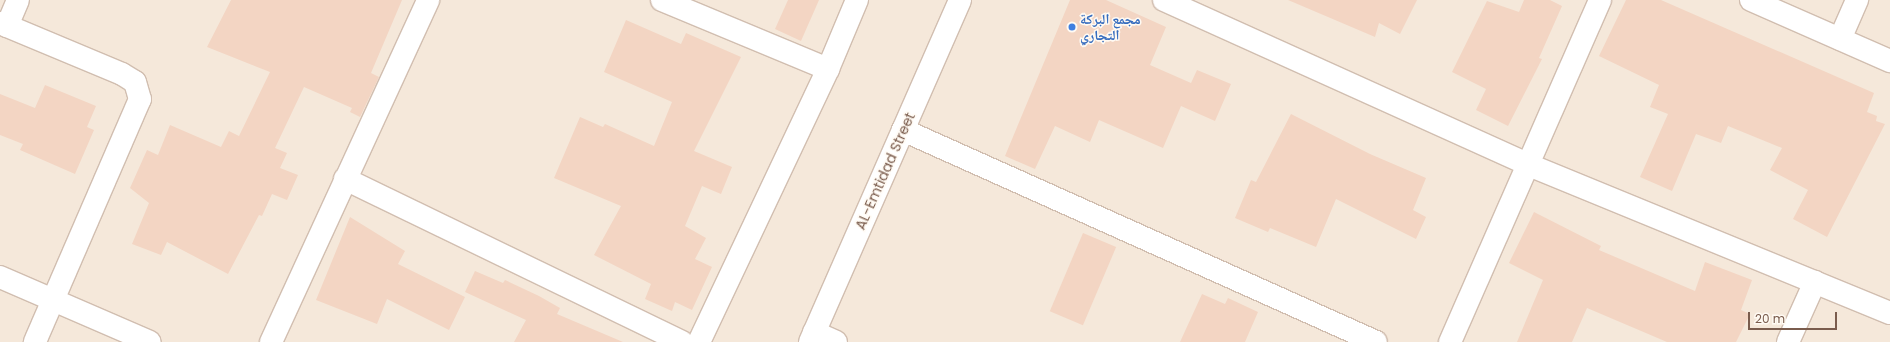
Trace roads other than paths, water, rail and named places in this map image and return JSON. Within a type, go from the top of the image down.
[{"type":"street","points":[[18,0],[3,25],[122,74],[135,82],[140,99],[35,342]]},
{"type":"street","points":[[271,342],[428,0]]},
{"type":"street","points":[[662,0],[828,69]]},
{"type":"street","points":[[699,342],[828,69],[857,0]]},
{"type":"street","name":"AL-Emtidad Street","points":[[812,337],[960,0]]},
{"type":"street","points":[[1164,0],[1529,165],[1890,314]]},
{"type":"street","points":[[1450,342],[1529,165],[1600,0]]},
{"type":"street","points":[[1751,0],[1890,61]]},
{"type":"street","points":[[1840,39],[1857,0]]},
{"type":"street","points":[[903,130],[1376,342]]},
{"type":"street","points":[[346,179],[682,342]]},
{"type":"street","points":[[0,276],[150,342]]},
{"type":"street","points":[[1788,342],[1815,282]]},
{"type":"street","points":[[812,337],[836,342]]},
{"type":"place","name":"مجمع البركة التجاري","points":[[1072,27]]}]
